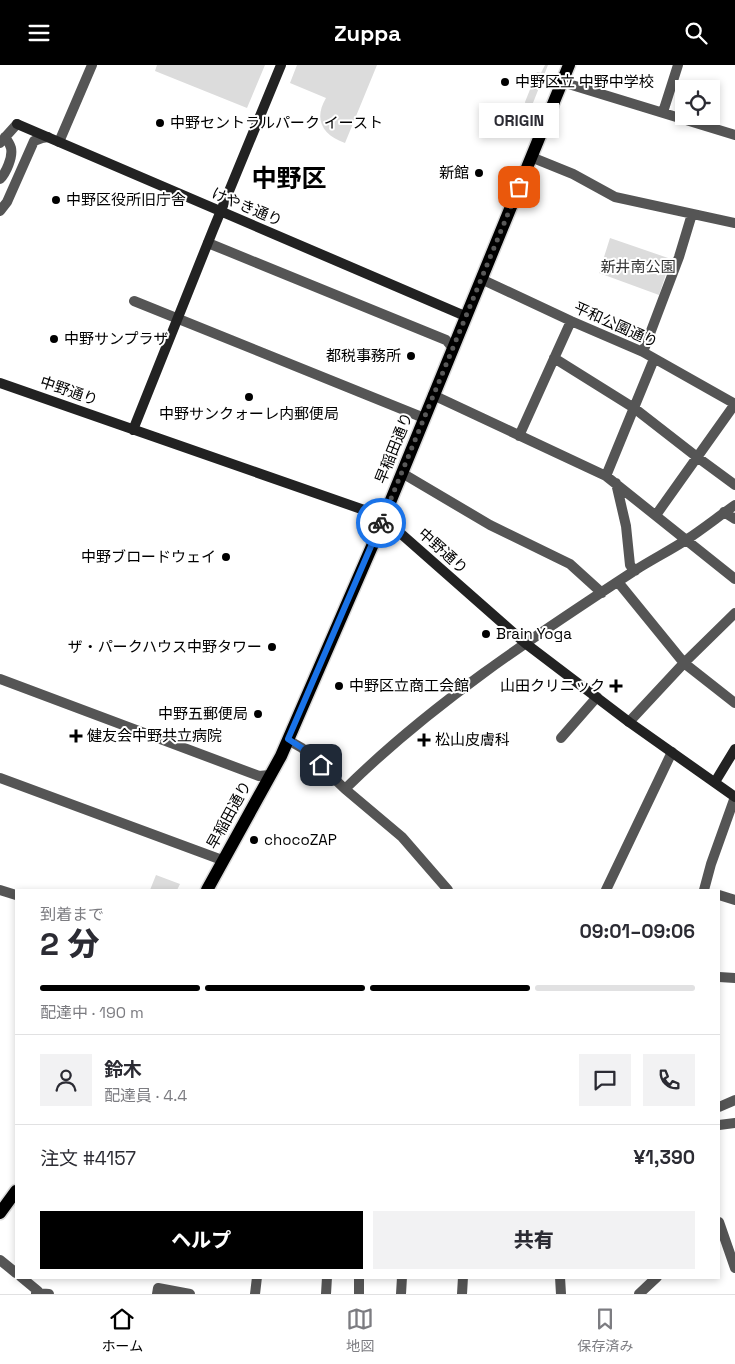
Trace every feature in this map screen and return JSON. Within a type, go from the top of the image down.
[{"type":"main road","name":"早稲田通り","points":[[208,889],[288,739],[383,519],[569,65]]},
{"type":"main road","points":[[0,1213],[15,1192]]},
{"type":"street","points":[[59,142],[92,65]]},
{"type":"street","points":[[133,429],[281,65]]},
{"type":"street","points":[[663,112],[678,65]]},
{"type":"street","points":[[562,82],[735,135]]},
{"type":"street","name":"けやき通り","points":[[2,140],[17,124],[465,316]]},
{"type":"street","points":[[0,211],[7,203],[34,141],[42,137],[48,137]]},
{"type":"street","points":[[0,179],[11,155],[11,148],[2,140]]},
{"type":"street","points":[[531,157],[573,175],[615,197],[735,223]]},
{"type":"street","points":[[643,352],[692,214]]},
{"type":"street","points":[[208,243],[446,340],[453,347]]},
{"type":"street","name":"平和公園通り","points":[[481,279],[643,352],[735,404]]},
{"type":"street","points":[[134,301],[424,418]]},
{"type":"street","points":[[519,436],[571,321]]},
{"type":"street","points":[[554,358],[634,408],[735,485]]},
{"type":"street","points":[[606,476],[654,359]]},
{"type":"street","name":"中野通り","points":[[0,383],[367,511],[383,519],[525,643],[735,797]]},
{"type":"street","points":[[434,395],[606,476],[735,579]]},
{"type":"street","points":[[656,515],[735,404]]},
{"type":"street","points":[[402,473],[490,525],[570,564],[602,593]]},
{"type":"street","points":[[616,483],[626,526],[630,565],[635,571]]},
{"type":"street","points":[[345,789],[377,757],[428,714],[525,643],[686,540],[735,505]]},
{"type":"street","points":[[724,512],[735,519]]},
{"type":"street","points":[[618,582],[684,663],[735,703]]},
{"type":"street","points":[[630,721],[684,663],[735,613]]},
{"type":"street","points":[[0,679],[259,776],[270,775]]},
{"type":"street","points":[[561,738],[597,697]]},
{"type":"street","points":[[288,739],[302,748],[345,789],[402,837],[447,889],[454,880]]},
{"type":"street","points":[[715,782],[735,749]]},
{"type":"street","points":[[606,889],[672,752]]},
{"type":"street","points":[[0,778],[222,860]]},
{"type":"street","points":[[704,889],[717,845],[735,797]]},
{"type":"street","points":[[0,890],[15,895]]},
{"type":"street","points":[[720,895],[735,899]]},
{"type":"street","points":[[720,977],[735,978]]},
{"type":"street","points":[[720,1107],[735,1100]]},
{"type":"street","points":[[720,1125],[735,1123]]},
{"type":"street","points":[[720,1227],[723,1243],[735,1268]]},
{"type":"street","points":[[723,1243],[735,1232]]},
{"type":"street","points":[[0,1260],[15,1272]]},
{"type":"street","points":[[23,1279],[38,1291],[36,1293],[49,1294]]},
{"type":"street","points":[[255,1294],[257,1279]]},
{"type":"street","points":[[326,1294],[327,1279]]},
{"type":"street","points":[[359,1279],[359,1294]]},
{"type":"street","points":[[401,1294],[402,1279]]},
{"type":"street","points":[[462,1294],[463,1279]]},
{"type":"street","points":[[560,1279],[560,1294]]},
{"type":"street","points":[[639,1294],[655,1279]]},
{"type":"street","points":[[157,1294],[158,1288],[190,1294]]},
{"type":"green space","points":[[157,65],[265,65],[247,108],[155,71]]},
{"type":"green space","points":[[297,65],[377,65],[345,143],[331,136],[322,126],[320,113],[326,98],[290,83]]},
{"type":"green space","points":[[545,65],[548,65],[531,108],[526,106],[525,102],[537,72],[541,73]]},
{"type":"green space","name":"新井南公園","points":[[610,238],[671,259],[659,295],[599,273]]},
{"type":"green space","points":[[156,875],[180,884],[178,889],[150,889]]},
{"type":"way so far","points":[[381,523],[519,187]]},
{"type":"place","name":"中野区立 中野中学校","points":[[505,82]]},
{"type":"place","name":"中野セントラルパーク イースト","points":[[160,123]]},
{"type":"place","name":"新館","points":[[479,173]]},
{"type":"place","name":"ORIGIN","points":[[519,187]]},
{"type":"place","name":"中野区役所旧庁舎","points":[[56,200]]},
{"type":"place","name":"中野サンプラザ","points":[[54,339]]},
{"type":"place","name":"都税事務所","points":[[411,356]]},
{"type":"place","name":"中野サンクォーレ内郵便局","points":[[249,397]]},
{"type":"place","name":"中野ブロードウェイ","points":[[226,557]]},
{"type":"place","name":"Brain Yoga","points":[[486,634]]},
{"type":"place","name":"ザ・パークハウス中野タワー","points":[[272,647]]},
{"type":"place","name":"中野区立商工会館","points":[[339,686]]},
{"type":"place","name":"山田クリニック","points":[[616,686]]},
{"type":"place","name":"中野五郵便局","points":[[258,714]]},
{"type":"place","name":"健友会中野共立病院","points":[[76,736]]},
{"type":"place","name":"松山皮膚科","points":[[424,740]]},
{"type":"place","name":"chocoZAP","points":[[254,840]]},
{"type":"district","name":"中野区","points":[[289,178]]},
{"type":"route","points":[[321,765],[302,748],[288,739],[381,523]]}]
